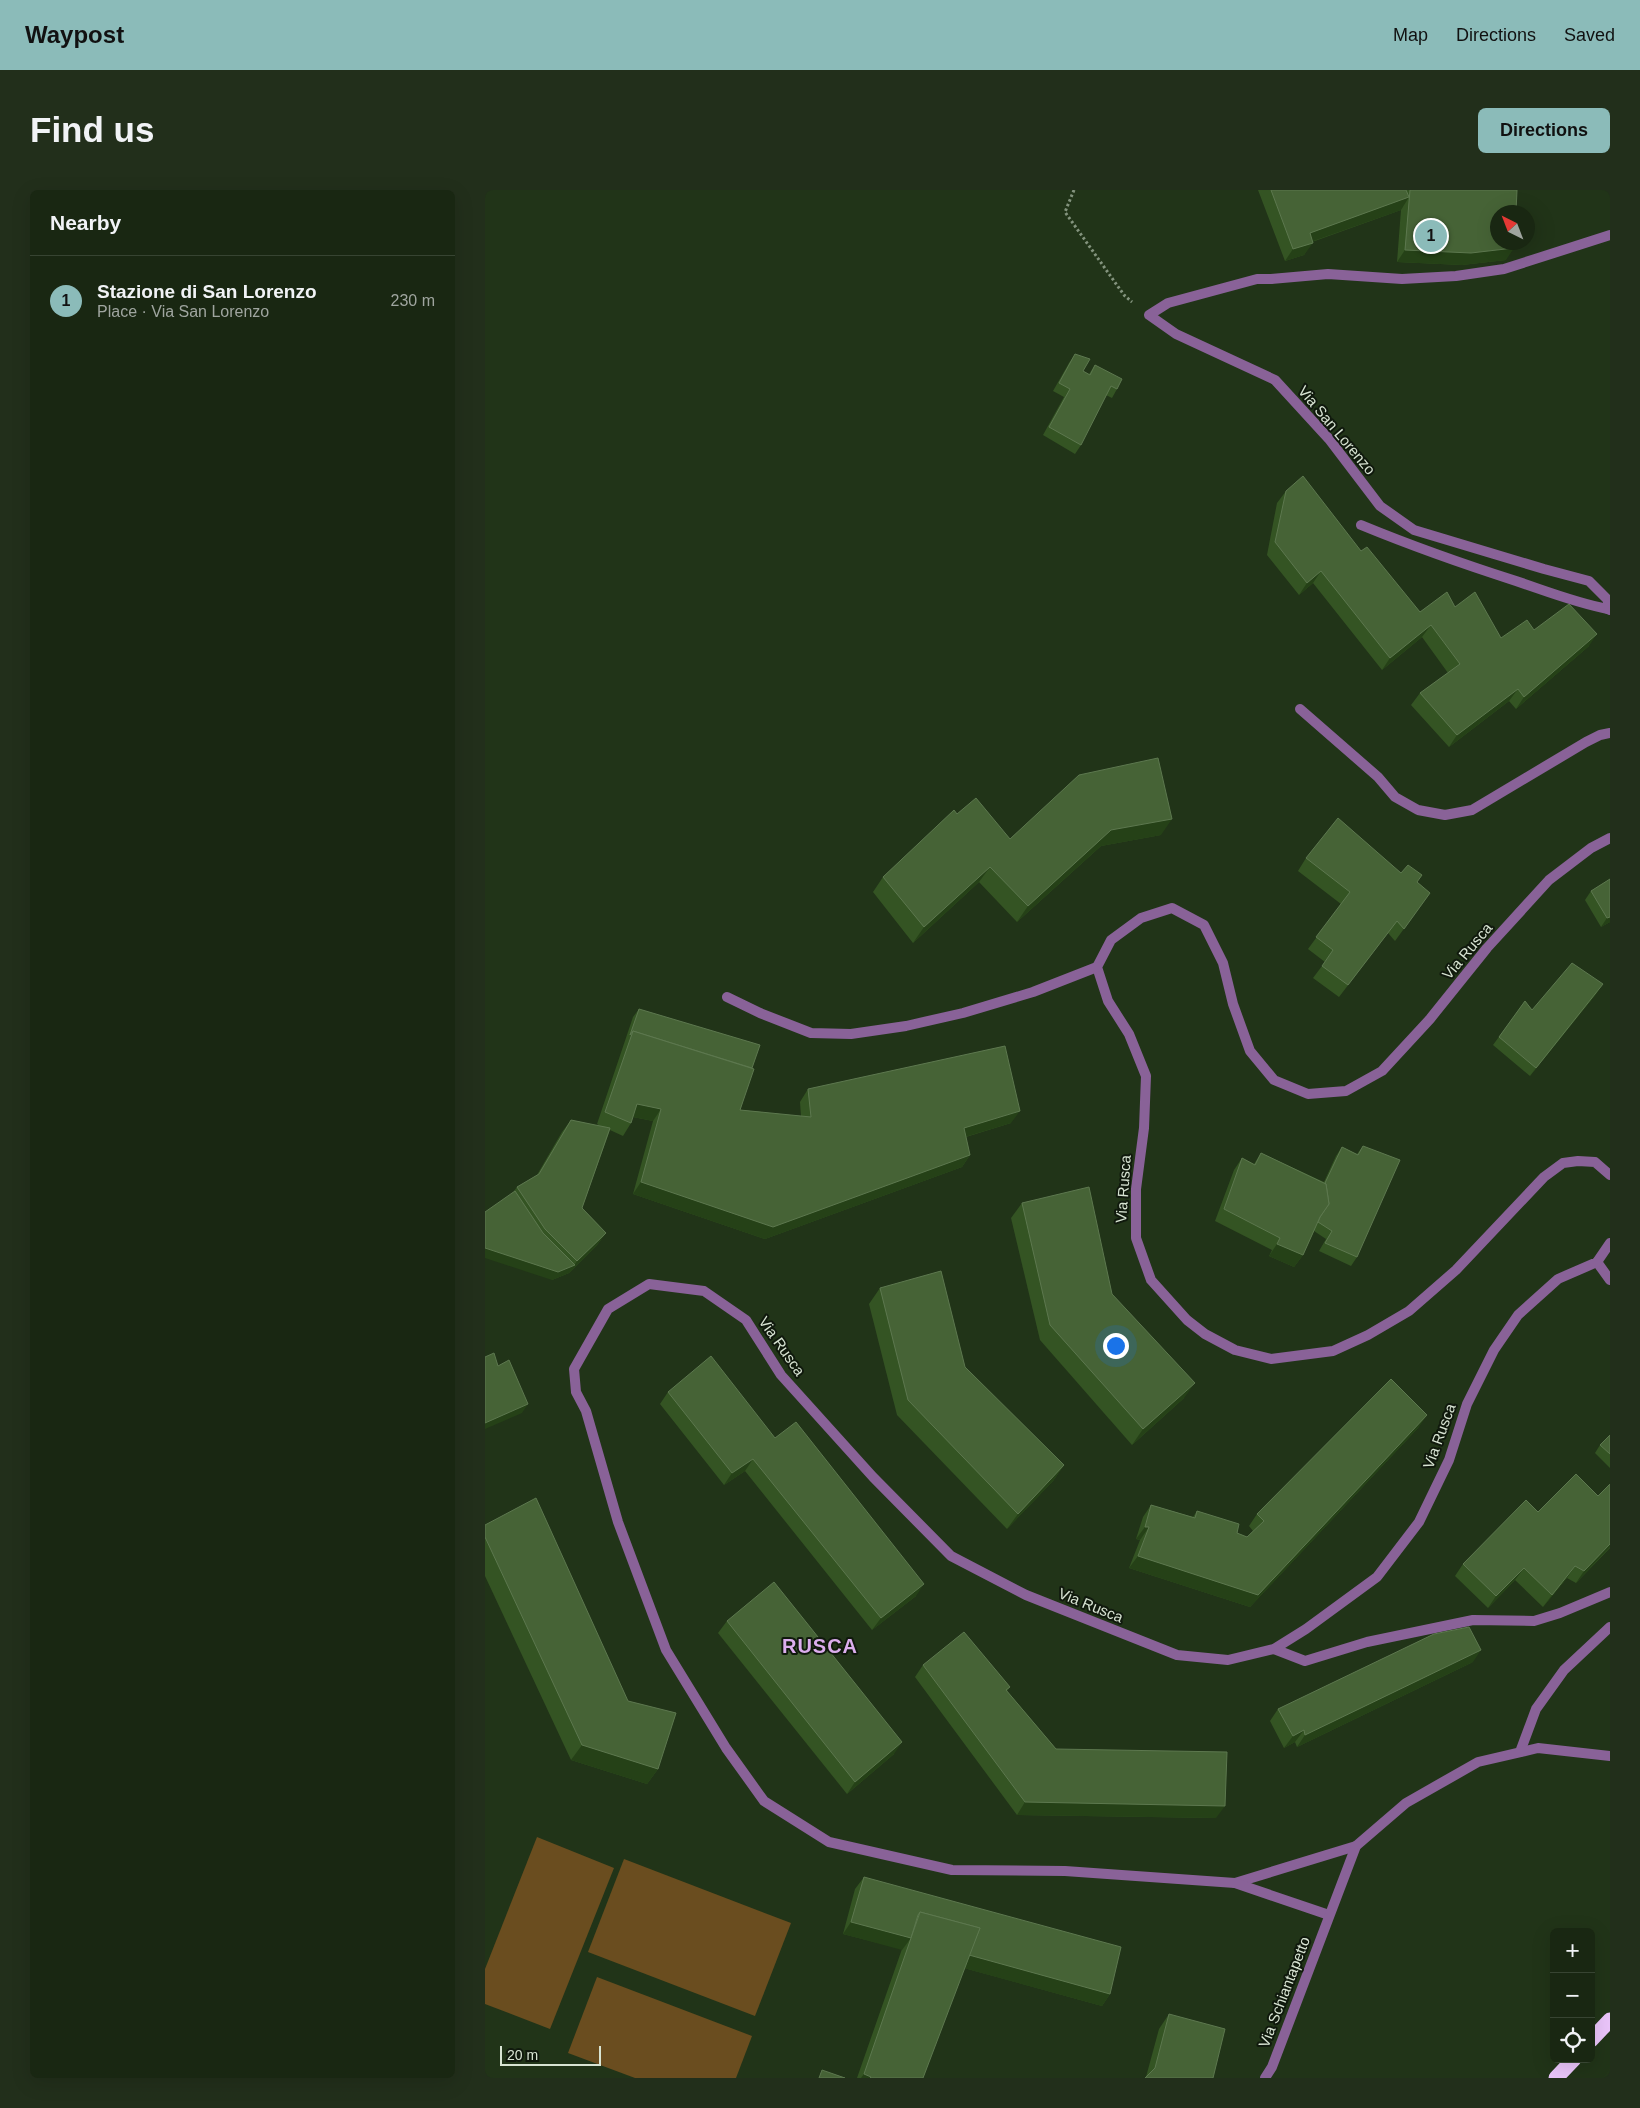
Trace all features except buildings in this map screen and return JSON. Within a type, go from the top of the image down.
[{"type":"highway","points":[[1595,2036],[1610,2020]]},
{"type":"highway","points":[[1556,2078],[1570,2063]]},
{"type":"street","points":[[1149,315],[1168,303],[1257,279],[1329,274],[1403,279],[1456,276],[1504,269],[1600,240],[1610,235]]},
{"type":"street","name":"Via San Lorenzo","points":[[1149,315],[1176,334],[1275,380],[1329,439],[1380,506],[1414,530],[1589,581],[1608,600],[1609,609]]},
{"type":"street","points":[[1361,525],[1409,545],[1482,570],[1589,606],[1609,609]]},
{"type":"street","points":[[1300,710],[1378,777],[1395,797],[1419,810],[1445,815],[1472,810],[1585,742],[1600,734],[1610,733]]},
{"type":"street","name":"Via Rusca","points":[[1610,838],[1591,848],[1549,880],[1487,948],[1430,1020],[1382,1071],[1346,1091],[1308,1094],[1273,1080],[1249,1051],[1233,1004],[1223,963],[1204,926],[1172,908],[1141,918],[1111,940],[1097,966],[1108,1001],[1129,1034],[1146,1076],[1144,1128],[1136,1189],[1135,1238],[1151,1280],[1187,1320],[1205,1334],[1235,1350],[1271,1359],[1333,1352],[1368,1335],[1409,1311],[1456,1270],[1544,1177],[1563,1163],[1578,1161],[1595,1162],[1610,1175]]},
{"type":"street","points":[[727,997],[811,1033],[851,1034],[906,1026],[963,1013],[1033,992],[1097,966]]},
{"type":"street","points":[[1610,1243],[1597,1262],[1610,1280]]},
{"type":"street","name":"Via Rusca","points":[[1329,1915],[1235,1883],[1065,1870],[952,1870],[829,1842],[764,1802],[726,1748],[666,1650],[618,1522],[586,1411],[576,1392],[574,1369],[608,1309],[632,1294],[649,1284],[704,1291],[746,1320],[781,1375],[873,1477],[951,1556],[1026,1595],[1177,1655],[1229,1660],[1274,1649],[1306,1630],[1377,1578],[1419,1522],[1449,1460],[1467,1404],[1494,1350],[1518,1315],[1558,1279],[1597,1262]]},
{"type":"street","points":[[1274,1649],[1305,1661],[1367,1642],[1473,1620],[1534,1621],[1610,1592]]},
{"type":"street","points":[[1520,1752],[1535,1709],[1565,1670],[1610,1627]]},
{"type":"street","points":[[1356,1846],[1406,1803],[1477,1762],[1538,1748],[1610,1756]]},
{"type":"street","name":"Via Rusca","points":[[1235,1883],[1356,1846]]},
{"type":"street","name":"Via Schiantapetto","points":[[1265,2078],[1272,2067],[1356,1846]]},
{"type":"path","points":[[1074,190],[1065,212],[1124,295],[1149,315]]},
{"type":"shaded area","points":[[537,1837],[614,1868],[550,2029],[485,2004],[485,1969]]},
{"type":"shaded area","points":[[624,1859],[791,1923],[755,2016],[588,1952]]},
{"type":"shaded area","points":[[597,1977],[752,2036],[736,2078],[635,2078],[568,2053]]},
{"type":"place","name":"Stazione di San Lorenzo","points":[[1431,236]]},
{"type":"district","name":"RUSCA","points":[[820,1646]]}]
